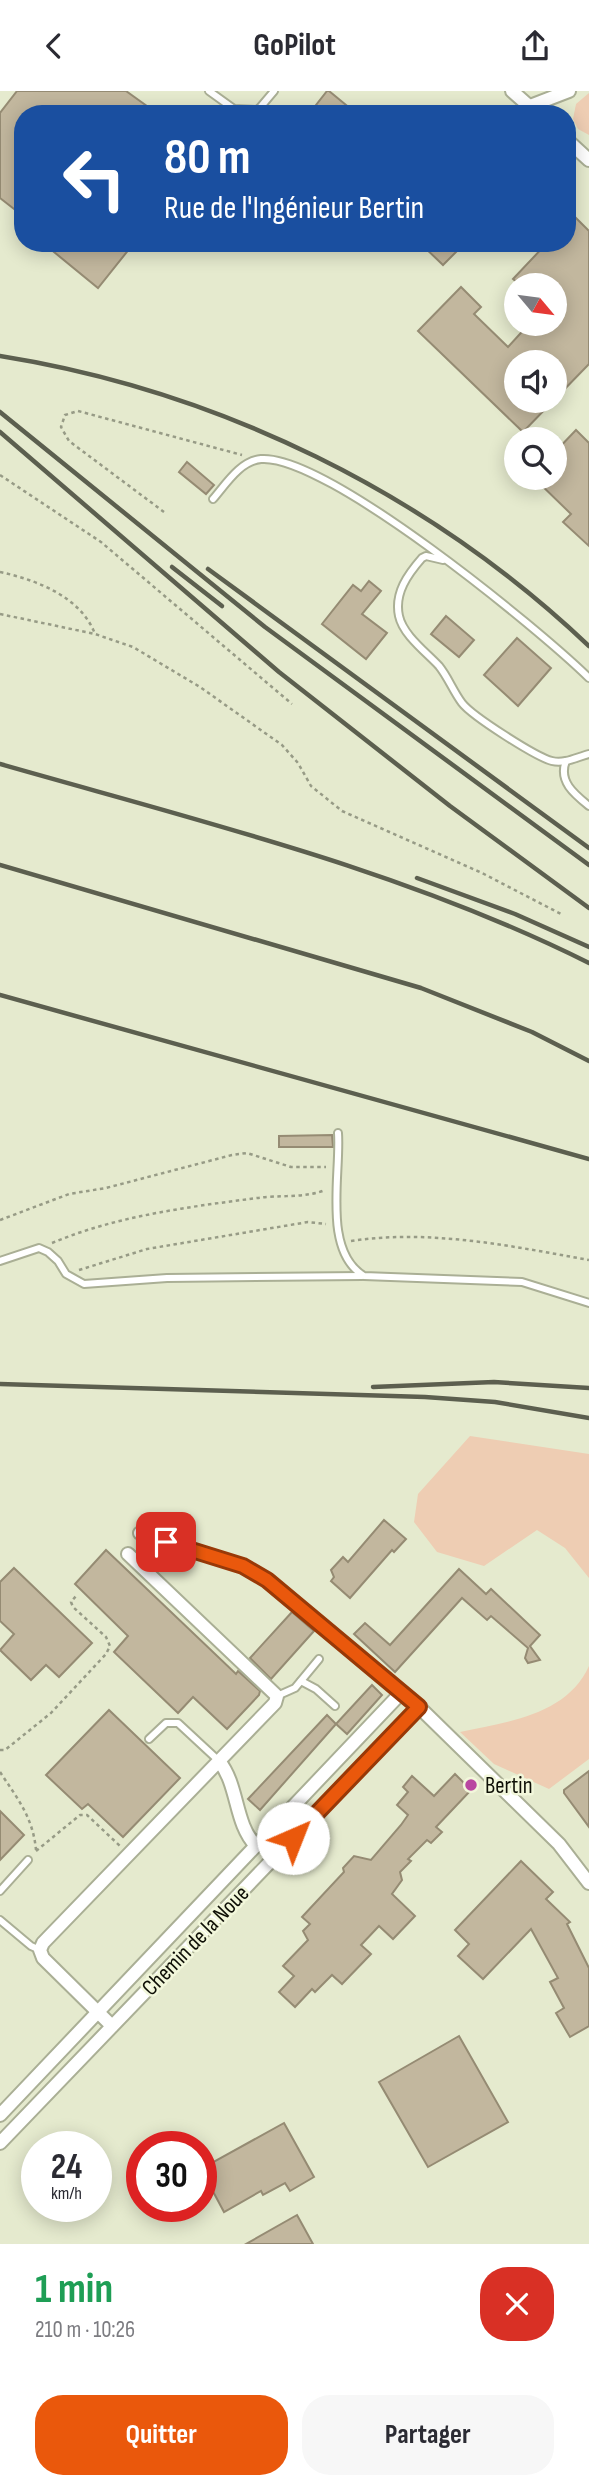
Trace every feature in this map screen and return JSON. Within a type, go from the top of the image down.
[{"type":"street","points":[[512,91],[528,105]]},
{"type":"street","points":[[543,105],[569,91]]},
{"type":"street","points":[[576,148],[589,160]]},
{"type":"street","points":[[140,1533],[243,1566],[267,1580],[419,1707],[542,1826],[589,1883]]},
{"type":"street","points":[[112,2027],[43,1958],[40,1950],[43,1943],[275,1703],[277,1696],[128,1554]]},
{"type":"street","name":"Chemin de la Noue","points":[[0,2115],[401,1693]]},
{"type":"street","name":"Chemin de la Noue","points":[[0,2143],[419,1707]]},
{"type":"street","points":[[219,1761],[228,1772],[243,1828],[256,1846]]},
{"type":"lane","points":[[209,91],[228,105]]},
{"type":"lane","points":[[262,105],[274,91]]},
{"type":"lane","points":[[213,499],[245,464],[262,459],[298,467],[382,514],[560,650],[589,678]]},
{"type":"lane","points":[[448,562],[426,556],[409,572],[402,584],[399,617],[409,635],[442,670],[464,705],[539,756],[554,762],[589,754]]},
{"type":"lane","points":[[566,761],[564,779],[573,793],[589,806]]},
{"type":"lane","points":[[338,1133],[337,1226],[341,1243],[353,1269],[364,1276]]},
{"type":"lane","points":[[0,1261],[39,1248],[58,1261],[66,1274],[84,1284],[167,1278],[364,1276],[522,1282],[589,1303]]},
{"type":"lane","points":[[277,1696],[295,1688],[319,1659]]},
{"type":"lane","points":[[301,1681],[316,1689],[335,1706]]},
{"type":"lane","points":[[149,1739],[166,1723],[178,1723],[219,1761]]},
{"type":"lane","points":[[0,1891],[28,1860]]},
{"type":"lane","points":[[0,1920],[31,1946],[40,1950]]},
{"type":"path","points":[[164,512],[69,441],[61,427],[65,415],[78,411],[262,459]]},
{"type":"path","points":[[0,475],[101,542],[292,704]]},
{"type":"path","points":[[0,572],[33,579],[62,596],[88,616],[95,634]]},
{"type":"path","points":[[0,614],[95,634],[133,647],[157,659],[282,745],[298,762],[311,786],[342,811],[482,873],[561,914]]},
{"type":"path","points":[[0,1220],[69,1194],[118,1185],[232,1154],[247,1153],[291,1167],[323,1166],[336,1174],[326,1190],[314,1195],[267,1196],[177,1209],[98,1227],[39,1248]]},
{"type":"path","points":[[66,1274],[147,1249],[308,1222],[337,1226]]},
{"type":"path","points":[[341,1243],[394,1236],[449,1238],[589,1260]]},
{"type":"path","points":[[0,1750],[5,1750],[51,1713],[106,1654],[110,1646],[106,1637],[73,1607],[71,1602],[76,1596]]},
{"type":"path","points":[[0,1772],[25,1808],[34,1829],[36,1851],[80,1815],[87,1815],[128,1855]]},
{"type":"shaded area","points":[[589,93],[589,135],[576,125],[576,104]]},
{"type":"shaded area","points":[[470,1436],[589,1454],[589,1578],[565,1548],[537,1530],[484,1566],[437,1552],[414,1522],[418,1494]]},
{"type":"shaded area","points":[[589,1666],[589,1759],[549,1789],[494,1764],[460,1732],[516,1720],[551,1706],[566,1696]]},
{"type":"building","points":[[17,91],[126,91],[145,105],[14,105],[14,209],[0,198],[0,113]]},
{"type":"building","points":[[329,91],[346,105],[316,105]]},
{"type":"building","points":[[576,218],[589,231],[589,364],[567,387],[567,350],[504,350],[504,413],[541,413],[528,427],[518,427],[418,331],[461,287],[481,307],[474,314],[508,347],[518,336],[567,336],[567,273],[519,273],[538,252],[576,252]]},
{"type":"building","points":[[54,252],[127,252],[98,288]]},
{"type":"building","points":[[429,252],[456,252],[443,265]]},
{"type":"building","points":[[576,430],[589,443],[589,546],[563,522],[571,514],[546,490],[567,490],[567,439]]},
{"type":"building","points":[[187,462],[214,485],[206,494],[179,472]]},
{"type":"building","points":[[369,581],[381,591],[362,614],[387,633],[366,659],[322,624],[353,585],[361,591]]},
{"type":"building","points":[[446,616],[474,640],[459,657],[431,634]]},
{"type":"building","points":[[517,638],[551,668],[518,706],[484,675]]},
{"type":"building","points":[[332,1135],[333,1147],[279,1147],[279,1136]]},
{"type":"building","points":[[384,1520],[406,1539],[394,1552],[392,1550],[350,1598],[331,1581],[334,1577],[331,1570],[343,1557],[348,1562]]},
{"type":"building","points":[[106,1550],[236,1674],[238,1671],[260,1691],[227,1729],[193,1697],[178,1713],[114,1652],[128,1636],[75,1584]]},
{"type":"building","points":[[14,1568],[92,1643],[59,1677],[46,1665],[31,1680],[0,1650],[14,1634],[0,1621],[0,1582]]},
{"type":"building","points":[[459,1569],[486,1594],[491,1589],[540,1635],[530,1646],[540,1660],[528,1663],[525,1658],[528,1648],[491,1616],[487,1620],[462,1598],[395,1672],[354,1634],[365,1623],[390,1645]]},
{"type":"building","points":[[292,1612],[314,1631],[271,1679],[250,1658]]},
{"type":"building","points":[[372,1685],[382,1695],[347,1734],[336,1724]]},
{"type":"building","points":[[109,1710],[180,1778],[123,1837],[88,1804],[82,1809],[46,1775]]},
{"type":"building","points":[[327,1715],[336,1724],[260,1810],[248,1799]]},
{"type":"building","points":[[589,1771],[589,1827],[564,1790]]},
{"type":"building","points":[[455,1774],[471,1790],[436,1827],[442,1832],[431,1843],[427,1840],[408,1859],[411,1861],[400,1872],[402,1880],[392,1894],[415,1916],[393,1939],[379,1926],[361,1945],[371,1954],[342,1984],[332,1975],[315,1992],[312,1989],[295,2007],[279,1992],[294,1976],[283,1966],[308,1940],[303,1931],[310,1924],[302,1917],[344,1872],[343,1868],[354,1856],[371,1860],[401,1825],[408,1815],[397,1805],[408,1792],[403,1787],[412,1776],[434,1796]]},
{"type":"building","points":[[0,1811],[24,1835],[0,1860]]},
{"type":"building","points":[[521,1861],[553,1892],[546,1899],[570,1922],[567,1924],[589,1968],[589,2026],[570,2037],[556,2013],[564,2008],[550,1982],[558,1978],[531,1929],[483,1979],[458,1956],[469,1944],[455,1930]]},
{"type":"building","points":[[459,2036],[508,2122],[428,2167],[379,2082]]},
{"type":"building","points":[[284,2123],[314,2177],[290,2191],[285,2183],[263,2195],[261,2191],[224,2212],[217,2199],[217,2160]]},
{"type":"building","points":[[297,2215],[313,2244],[246,2244]]},
{"type":"railway","points":[[0,356],[82,372],[162,395],[240,423],[316,457],[390,496],[460,541],[526,591],[589,646]]},
{"type":"railway","points":[[0,412],[265,627],[589,865]]},
{"type":"railway","points":[[0,432],[279,672],[450,806],[589,908]]},
{"type":"railway","points":[[172,567],[222,606]]},
{"type":"railway","points":[[208,569],[589,848]]},
{"type":"railway","points":[[0,764],[225,827],[373,874],[518,930],[589,963]]},
{"type":"railway","points":[[0,865],[421,988],[532,1032],[589,1061]]},
{"type":"railway","points":[[417,878],[515,914],[589,947]]},
{"type":"railway","points":[[0,995],[589,1159]]},
{"type":"railway","points":[[373,1387],[494,1382],[589,1388]]},
{"type":"railway","points":[[0,1384],[425,1397],[495,1402],[589,1418]]},
{"type":"place","name":"Bertin","points":[[471,1785]]},
{"type":"route","points":[[166,1542],[243,1566],[267,1580],[419,1707],[293,1838]]}]
